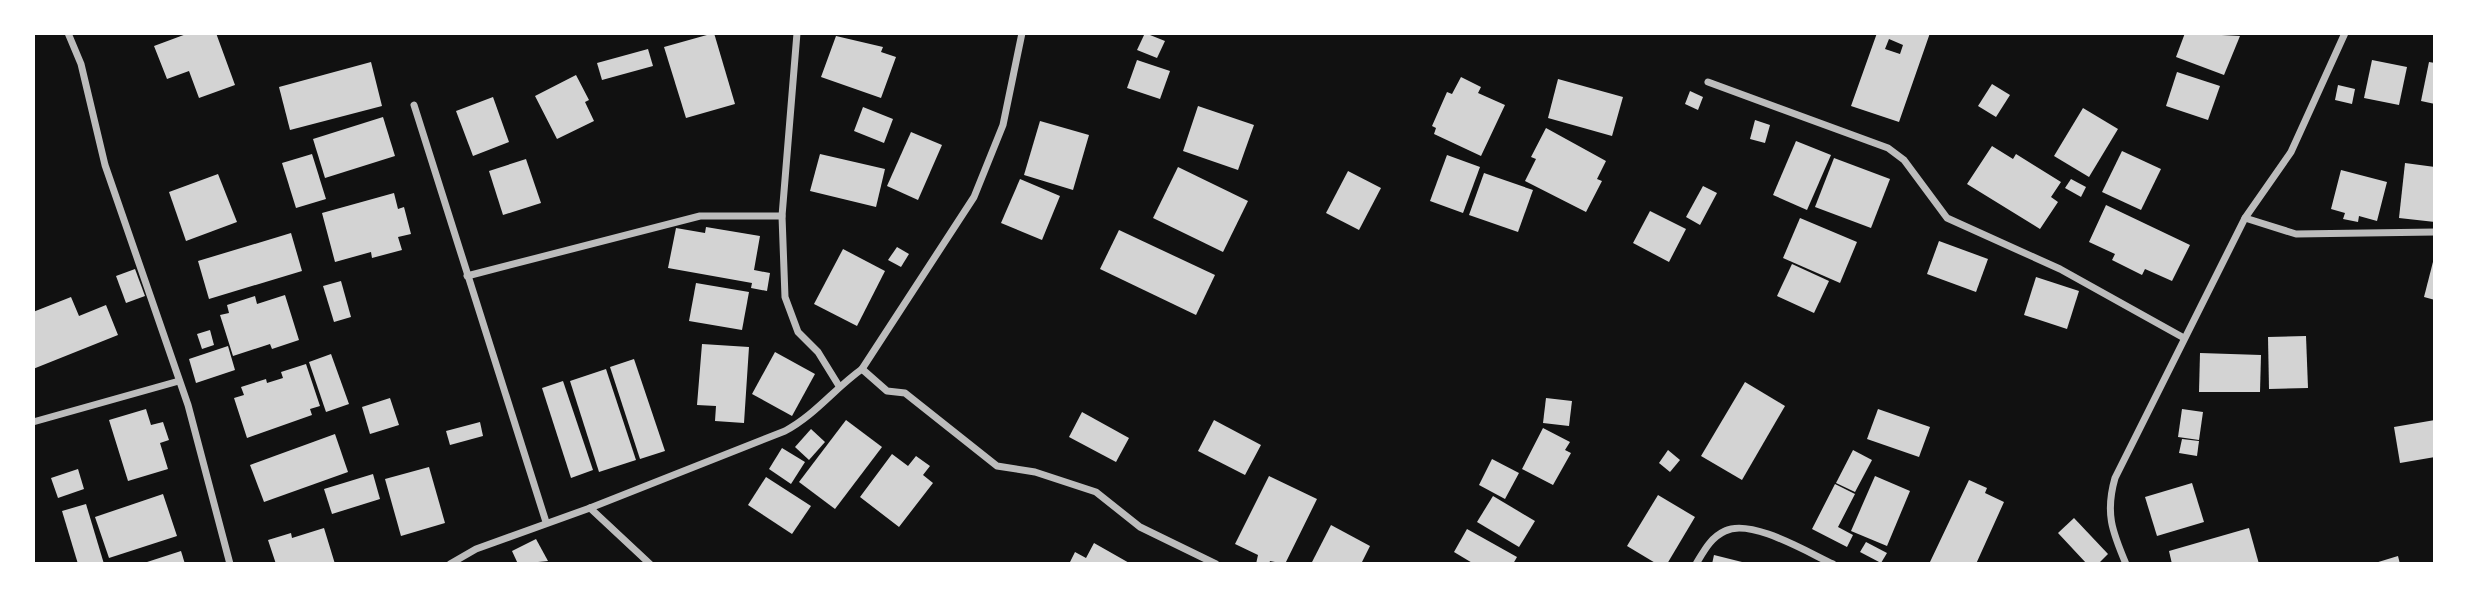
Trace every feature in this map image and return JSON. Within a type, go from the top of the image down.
[{"type":"street","points":[[68,33],[81,64],[105,165],[180,381],[230,564]]},
{"type":"street","points":[[797,33],[782,216],[785,297],[798,332],[818,352],[839,386]]},
{"type":"street","points":[[450,564],[476,549],[546,522],[590,509],[785,431],[805,421],[839,386],[862,369],[974,197],[1003,125],[1022,33]]},
{"type":"street","points":[[2126,564],[2110,521],[2108,503],[2115,478],[2245,218],[2291,152],[2345,33]]},
{"type":"street","points":[[1708,82],[1888,148],[1904,160],[1947,218],[2060,269],[2184,338]]},
{"type":"street","points":[[414,105],[546,522]]},
{"type":"street","points":[[467,276],[700,216],[782,216]]},
{"type":"street","points":[[2245,218],[2297,234],[2435,232]]},
{"type":"street","points":[[862,369],[887,391],[905,393],[997,466],[1035,472],[1096,492],[1140,527],[1216,564]]},
{"type":"street","points":[[33,422],[180,381]]},
{"type":"street","points":[[590,509],[650,564]]},
{"type":"street","points":[[1696,564],[1709,542],[1733,528],[1758,530],[1833,564]]},
{"type":"building","points":[[189,33],[216,33],[235,85],[199,98],[189,71],[167,79],[154,46]]},
{"type":"building","points":[[714,33],[735,104],[686,118],[664,47]]},
{"type":"building","points":[[1145,33],[1165,41],[1157,58],[1137,50]]},
{"type":"building","points":[[1877,33],[1930,33],[1899,122],[1851,106]],"holes":[[[1889,39],[1903,45],[1900,54],[1885,49]]]},
{"type":"building","points":[[2185,33],[2240,36],[2224,75],[2176,57]]},
{"type":"building","points":[[836,36],[883,47],[881,52],[896,57],[881,98],[821,77]]},
{"type":"building","points":[[648,49],[653,66],[602,80],[597,63]]},
{"type":"building","points":[[1137,60],[1170,71],[1160,99],[1127,88]]},
{"type":"building","points":[[2372,60],[2407,67],[2399,105],[2364,98]]},
{"type":"building","points":[[371,62],[382,106],[290,130],[279,87]]},
{"type":"building","points":[[2429,62],[2435,63],[2435,104],[2421,101]]},
{"type":"building","points":[[2177,72],[2220,86],[2208,120],[2166,106]]},
{"type":"building","points":[[576,75],[589,100],[585,102],[594,121],[557,139],[535,96]]},
{"type":"building","points":[[1461,77],[1481,87],[1478,93],[1505,105],[1481,156],[1434,134],[1436,128],[1432,126],[1447,92],[1452,94]]},
{"type":"building","points":[[1558,79],[1623,97],[1612,136],[1548,118]]},
{"type":"building","points":[[1992,84],[2010,95],[1996,117],[1978,106]]},
{"type":"building","points":[[2338,85],[2355,89],[2352,104],[2335,100]]},
{"type":"building","points":[[1690,91],[1703,97],[1698,110],[1685,104]]},
{"type":"building","points":[[493,97],[509,142],[473,156],[456,111]]},
{"type":"building","points":[[1198,106],[1254,125],[1238,170],[1183,151]]},
{"type":"building","points":[[863,107],[893,119],[884,143],[854,131]]},
{"type":"building","points":[[2083,108],[2118,129],[2089,177],[2054,156]]},
{"type":"building","points":[[383,117],[395,156],[325,178],[313,139]]},
{"type":"building","points":[[1755,120],[1770,125],[1765,143],[1750,139]]},
{"type":"building","points":[[1040,121],[1089,135],[1073,190],[1024,175]]},
{"type":"building","points":[[1546,128],[1606,161],[1597,179],[1602,181],[1586,212],[1525,181],[1536,159],[1531,157]]},
{"type":"building","points":[[911,132],[942,145],[918,200],[887,186]]},
{"type":"building","points":[[1796,141],[1831,155],[1807,210],[1773,195]]},
{"type":"building","points":[[1992,146],[2013,159],[2016,154],[2061,182],[2051,197],[2058,202],[2040,229],[1967,184]]},
{"type":"building","points":[[2122,151],[2161,169],[2141,210],[2102,192]]},
{"type":"building","points":[[312,154],[326,199],[296,208],[282,163]]},
{"type":"building","points":[[820,154],[885,169],[876,207],[810,191]]},
{"type":"building","points":[[1447,155],[1480,167],[1463,213],[1430,201]]},
{"type":"building","points":[[1834,158],[1890,179],[1871,228],[1815,207]]},
{"type":"building","points":[[526,159],[541,203],[503,215],[489,171]]},
{"type":"building","points":[[2405,163],[2435,167],[2435,222],[2399,218]]},
{"type":"building","points":[[1178,167],[1248,201],[1223,252],[1153,218]]},
{"type":"building","points":[[2341,170],[2387,182],[2377,221],[2359,216],[2358,222],[2343,219],[2345,213],[2331,209]]},
{"type":"building","points":[[1348,171],[1381,188],[1359,230],[1326,213]]},
{"type":"building","points":[[1484,173],[1533,190],[1518,232],[1469,215]]},
{"type":"building","points":[[218,174],[237,222],[186,241],[169,192]]},
{"type":"building","points":[[1020,179],[1060,196],[1042,240],[1001,223]]},
{"type":"building","points":[[2071,179],[2086,187],[2081,197],[2065,188]]},
{"type":"building","points":[[1703,186],[1717,193],[1700,225],[1686,217]]},
{"type":"building","points":[[394,193],[398,209],[404,207],[411,234],[398,237],[402,250],[372,258],[371,252],[335,262],[322,213]]},
{"type":"building","points":[[2106,205],[2190,245],[2172,281],[2145,269],[2142,275],[2112,260],[2115,254],[2089,242]]},
{"type":"building","points":[[1650,211],[1686,229],[1669,262],[1633,243]]},
{"type":"building","points":[[1800,218],[1857,242],[1840,283],[1783,258]]},
{"type":"building","points":[[706,227],[760,236],[754,270],[770,273],[767,291],[751,288],[752,283],[668,268],[676,228],[705,233]]},
{"type":"building","points":[[1119,230],[1215,275],[1196,315],[1100,269]]},
{"type":"building","points":[[291,233],[302,271],[209,299],[198,261]]},
{"type":"building","points":[[1939,241],[1988,259],[1976,292],[1927,274]]},
{"type":"building","points":[[897,247],[909,254],[901,267],[888,260]]},
{"type":"building","points":[[843,249],[885,271],[857,326],[814,304]]},
{"type":"building","points":[[2435,258],[2435,300],[2424,297]]},
{"type":"building","points":[[1792,264],[1829,281],[1814,313],[1777,296]]},
{"type":"building","points":[[135,269],[145,296],[126,303],[116,276]]},
{"type":"building","points":[[2036,277],[2079,291],[2067,329],[2024,315]]},
{"type":"building","points":[[341,281],[351,317],[334,322],[323,286]]},
{"type":"building","points":[[696,283],[749,292],[742,330],[689,321]]},
{"type":"building","points":[[285,295],[299,340],[272,349],[270,344],[233,356],[220,315],[229,313],[227,305],[255,296],[257,304]]},
{"type":"building","points":[[71,297],[79,316],[106,305],[118,335],[33,369],[33,312]]},
{"type":"building","points":[[210,330],[214,345],[202,349],[197,334]]},
{"type":"building","points":[[2306,336],[2308,388],[2269,389],[2268,337]]},
{"type":"building","points":[[702,344],[749,347],[744,423],[715,421],[716,406],[697,405]]},
{"type":"building","points":[[228,346],[235,370],[196,383],[189,359]]},
{"type":"building","points":[[775,352],[815,374],[792,416],[752,394]]},
{"type":"building","points":[[2200,353],[2261,355],[2260,392],[2199,392]]},
{"type":"building","points":[[331,354],[349,404],[326,412],[309,362]]},
{"type":"building","points":[[634,359],[665,451],[640,459],[610,367]]},
{"type":"building","points":[[306,364],[320,406],[310,409],[312,415],[247,438],[234,398],[244,395],[241,387],[266,379],[267,383],[283,378],[281,372]]},
{"type":"building","points":[[606,369],[636,460],[599,472],[570,381]]},
{"type":"building","points":[[563,381],[593,470],[571,478],[542,388]]},
{"type":"building","points":[[1745,382],[1785,406],[1742,480],[1701,456]]},
{"type":"building","points":[[390,398],[399,425],[370,434],[362,407]]},
{"type":"building","points":[[1546,398],[1572,401],[1569,426],[1543,423]]},
{"type":"building","points":[[146,409],[151,425],[163,422],[169,440],[160,443],[168,469],[128,481],[109,420]]},
{"type":"building","points":[[1878,409],[1930,427],[1919,457],[1867,439]]},
{"type":"building","points":[[2182,409],[2203,412],[2199,440],[2178,437]]},
{"type":"building","points":[[1082,412],[1129,438],[1116,462],[1069,437]]},
{"type":"building","points":[[846,420],[882,447],[835,509],[799,482]]},
{"type":"building","points":[[1214,420],[1261,445],[1245,475],[1198,451]]},
{"type":"building","points":[[2435,420],[2435,457],[2400,463],[2394,427]]},
{"type":"building","points":[[480,422],[483,436],[450,445],[446,431]]},
{"type":"building","points":[[1543,428],[1570,442],[1565,450],[1571,453],[1553,485],[1522,469]]},
{"type":"building","points":[[811,429],[825,442],[809,460],[795,447]]},
{"type":"building","points":[[335,434],[348,472],[264,502],[250,465]]},
{"type":"building","points":[[2182,439],[2199,441],[2197,456],[2179,453]]},
{"type":"building","points":[[782,448],[805,462],[791,484],[769,469]]},
{"type":"building","points":[[1668,450],[1680,460],[1670,472],[1659,463]]},
{"type":"building","points":[[1853,450],[1872,460],[1855,492],[1836,483]]},
{"type":"building","points":[[892,454],[908,466],[916,456],[930,466],[923,475],[933,483],[899,527],[860,497]]},
{"type":"building","points":[[1492,459],[1519,473],[1505,499],[1479,485]]},
{"type":"building","points":[[429,467],[445,523],[401,536],[385,479]]},
{"type":"building","points":[[78,469],[84,489],[58,498],[51,478]]},
{"type":"building","points":[[373,474],[380,499],[332,514],[324,489]]},
{"type":"building","points":[[1269,476],[1317,499],[1285,564],[1270,561],[1269,564],[1256,564],[1258,555],[1235,544]]},
{"type":"building","points":[[1875,476],[1910,491],[1887,546],[1851,531]]},
{"type":"building","points":[[766,477],[811,506],[792,534],[748,505]]},
{"type":"building","points":[[1969,480],[1987,488],[1985,493],[2004,502],[1976,564],[1933,564],[1930,562]]},
{"type":"building","points":[[2192,483],[2204,522],[2157,536],[2145,497]]},
{"type":"building","points":[[1835,484],[1855,494],[1838,527],[1853,535],[1847,547],[1812,529]]},
{"type":"building","points":[[163,494],[177,536],[109,558],[95,517]]},
{"type":"building","points":[[1658,495],[1695,517],[1667,564],[1657,564],[1627,546]]},
{"type":"building","points":[[1493,496],[1535,521],[1519,547],[1477,522]]},
{"type":"building","points":[[86,504],[104,564],[78,564],[62,511]]},
{"type":"building","points":[[2074,518],[2108,554],[2098,564],[2087,564],[2058,533]]},
{"type":"building","points":[[1331,525],[1370,546],[1361,564],[1311,564]]},
{"type":"building","points":[[324,528],[335,564],[276,564],[268,540],[291,533],[292,538]]},
{"type":"building","points":[[2249,528],[2259,564],[2172,564],[2169,551]]},
{"type":"building","points":[[1467,529],[1517,557],[1513,564],[1474,564],[1454,552]]},
{"type":"building","points":[[536,539],[548,561],[518,564],[512,551]]},
{"type":"building","points":[[1866,542],[1887,553],[1881,563],[1860,552]]},
{"type":"building","points":[[1094,543],[1131,564],[1069,564],[1075,552],[1086,558]]},
{"type":"building","points":[[181,551],[185,564],[144,563]]},
{"type":"building","points":[[1714,555],[1746,563],[1746,564],[1712,564]]},
{"type":"building","points":[[2398,556],[2400,564],[2375,564],[2375,563]]}]
